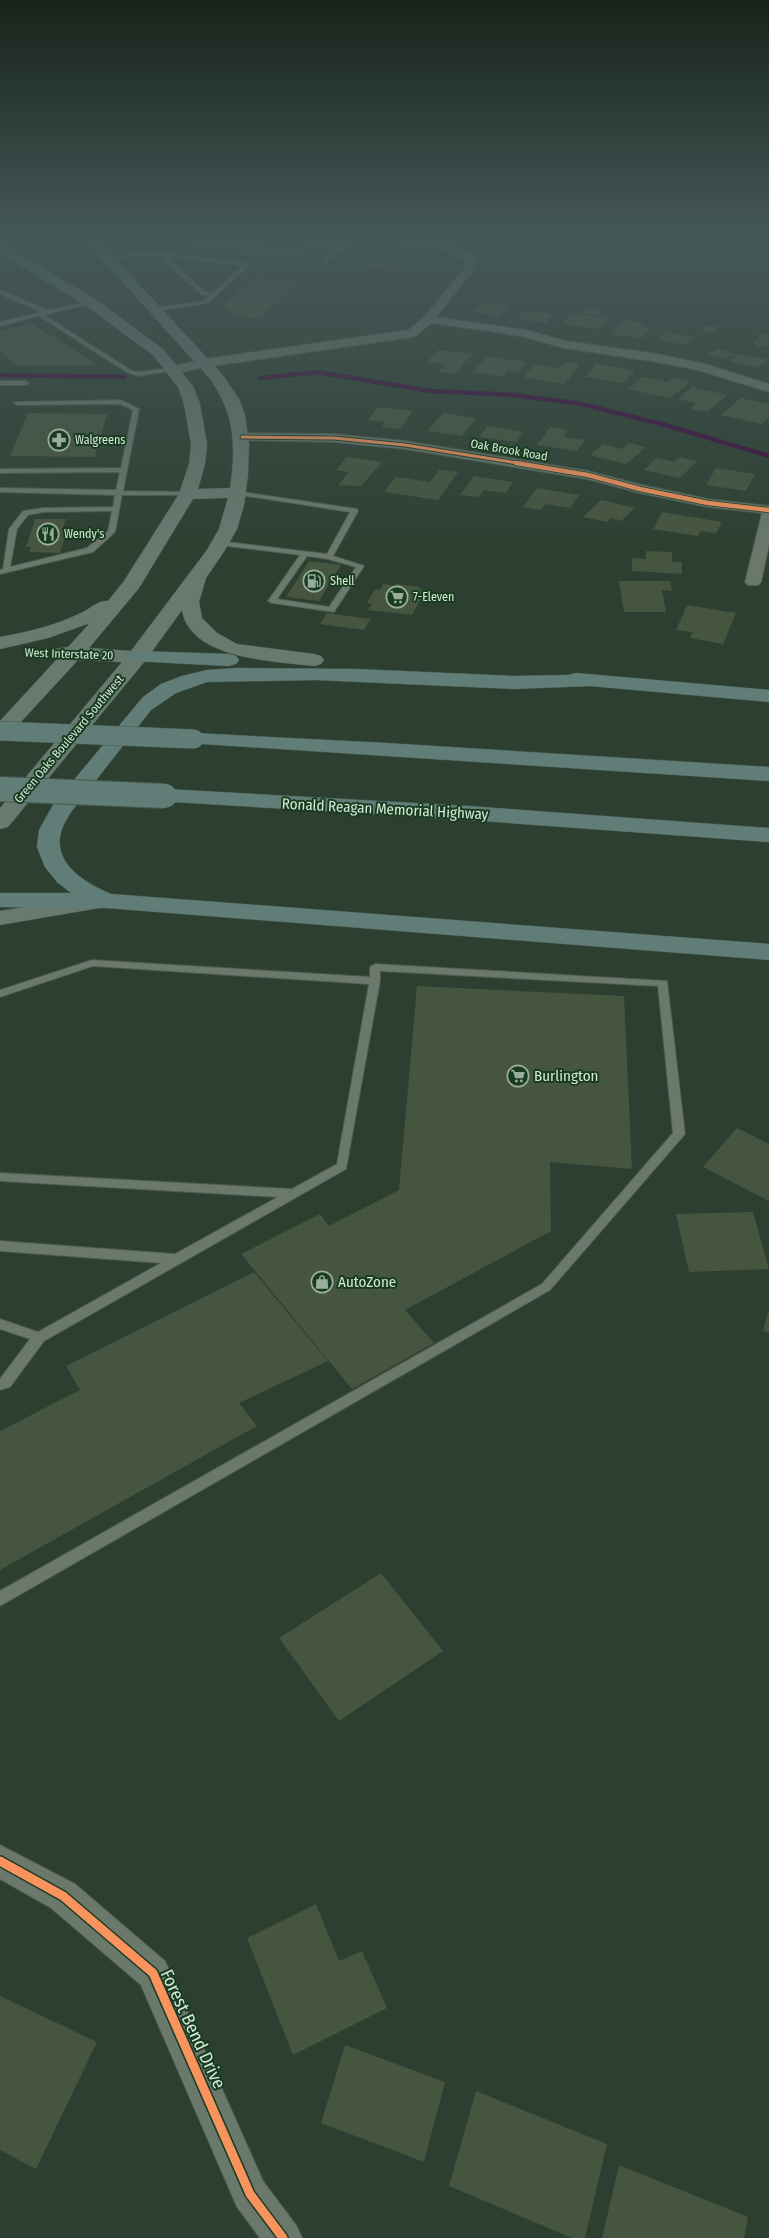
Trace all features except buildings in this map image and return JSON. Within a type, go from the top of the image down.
[{"type":"highway","points":[[138,657],[278,662],[314,660],[594,680],[769,696]]},
{"type":"highway","points":[[106,901],[83,891],[65,877],[53,862],[48,846],[50,830],[61,810],[144,706],[173,686],[196,678],[221,673],[312,673],[549,684],[594,680]]},
{"type":"highway","points":[[0,732],[194,739],[406,750],[769,774]]},
{"type":"highway","name":"Ronald Reagan Memorial Highway","points":[[0,790],[165,796],[468,813],[769,835]]},
{"type":"highway","points":[[0,900],[106,901],[769,952]]},
{"type":"main road","points":[[0,732],[73,653],[132,584],[188,494],[197,464],[199,444],[192,404],[185,386],[173,370],[147,343]]},
{"type":"main road","points":[[187,343],[205,363],[233,403],[242,437],[232,519],[199,574],[190,602],[193,619],[210,637],[232,649],[314,660]]},
{"type":"main road","points":[[188,494],[236,493]]},
{"type":"main road","name":"Green Oaks Boulevard Southwest","points":[[0,822],[138,657],[199,574]]},
{"type":"main road","points":[[0,643],[66,627],[96,613],[132,584]]},
{"type":"main road","name":"West Interstate 20","points":[[0,652],[73,653],[138,657]]},
{"type":"main road","points":[[0,918],[106,901]]},
{"type":"street","points":[[173,370],[205,363],[341,343]]},
{"type":"street","points":[[527,346],[564,344],[657,358],[701,368],[769,388]]},
{"type":"street","name":"Oak Brook Road","points":[[242,437],[334,438],[404,445],[588,475],[640,489],[769,512]]},
{"type":"street","points":[[752,582],[769,512]]},
{"type":"street","name":"Forest Bend Drive","points":[[0,1861],[63,1896],[153,1973],[250,2194],[283,2238]]},
{"type":"lane","points":[[85,343],[130,372],[138,374],[173,370]]},
{"type":"lane","points":[[0,383],[26,383]]},
{"type":"lane","points":[[17,403],[121,402],[136,409],[112,532],[90,550],[3,571],[13,529],[26,514],[43,510],[116,508]]},
{"type":"lane","points":[[0,471],[124,470]]},
{"type":"lane","points":[[0,490],[188,494]]},
{"type":"lane","points":[[236,493],[354,511],[329,557]]},
{"type":"lane","points":[[219,543],[305,552],[360,566],[330,610],[272,601],[305,552]]},
{"type":"lane","points":[[0,994],[92,963],[375,981]]},
{"type":"lane","points":[[0,1385],[5,1383],[39,1337],[342,1166],[375,981],[375,967],[663,983],[679,1134],[546,1287],[0,1599]]},
{"type":"lane","points":[[0,1178],[292,1194]]},
{"type":"lane","points":[[0,1246],[176,1259]]},
{"type":"lane","points":[[0,1324],[39,1337]]},
{"type":"waterway","points":[[261,378],[317,372],[431,391],[514,395],[581,404],[665,425],[769,456]]},
{"type":"waterway","points":[[0,375],[124,377]]},
{"type":"cycle path","points":[[242,437],[334,438],[405,445],[588,475],[640,489],[708,503],[769,510]]},
{"type":"cycle path","points":[[0,1861],[63,1896],[153,1973],[250,2194],[283,2238]]},
{"type":"place","name":"Walgreens","points":[[59,440]]},
{"type":"place","name":"Wendy's","points":[[48,534]]},
{"type":"place","name":"Shell","points":[[314,581]]},
{"type":"place","name":"7-Eleven","points":[[397,597]]},
{"type":"place","name":"Burlington","points":[[518,1076]]},
{"type":"place","name":"AutoZone","points":[[322,1282]]}]
